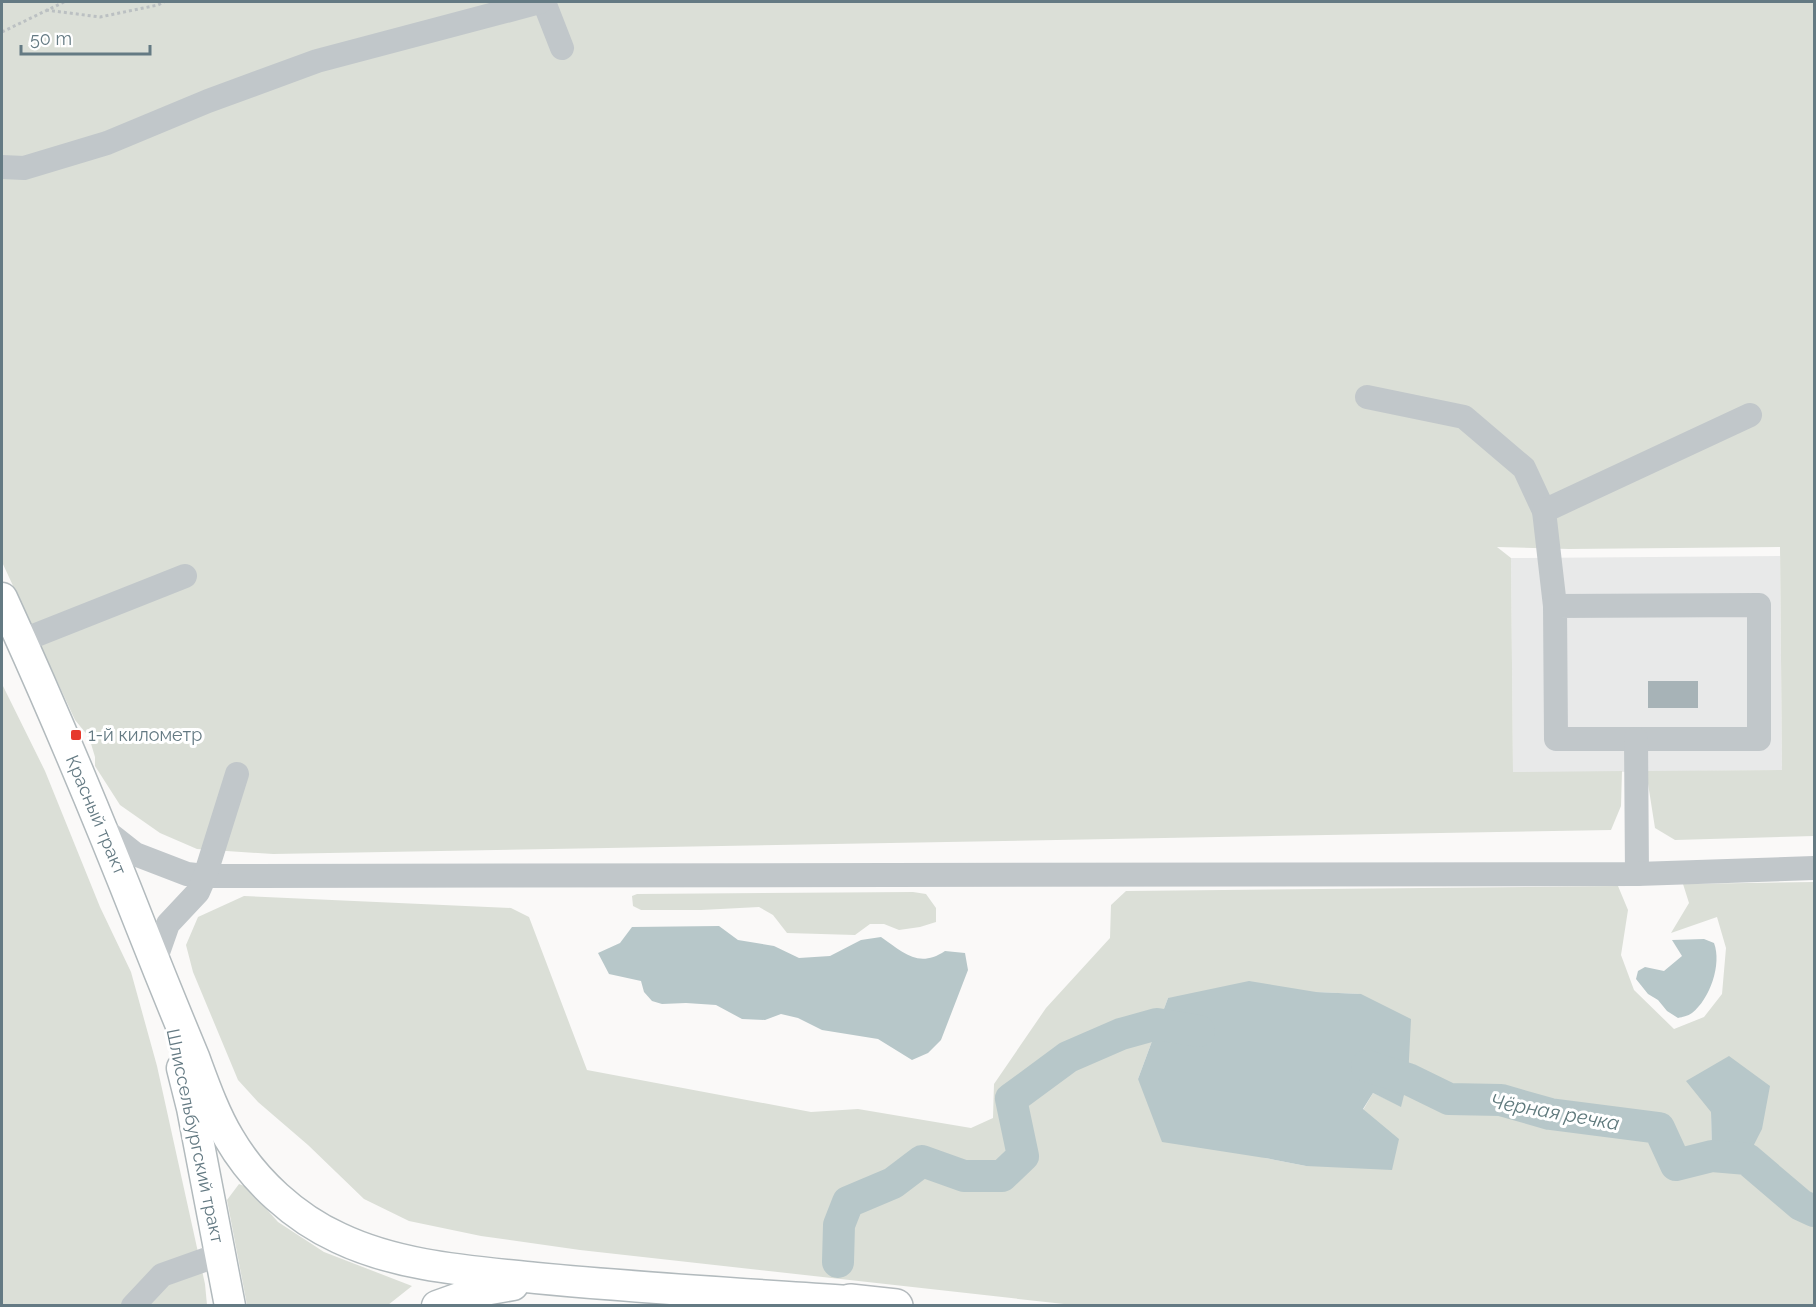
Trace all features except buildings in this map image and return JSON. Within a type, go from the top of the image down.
[{"type":"highway","points":[[863,1303],[896,1305]]},
{"type":"main road","name":"Красный тракт","points":[[2,598],[102,828],[156,964]]},
{"type":"main road","name":"Шлиссельбургский тракт","points":[[156,964],[192,1108],[230,1305]]},
{"type":"main road","points":[[156,964],[207,1091],[229,1137],[249,1166],[269,1189],[315,1225],[341,1239],[413,1261],[457,1270],[600,1284],[863,1303]]},
{"type":"main road","points":[[437,1305],[480,1291],[513,1285],[600,1284]]},
{"type":"street","points":[[2,167],[24,168],[107,143],[208,101],[317,61],[540,2]]},
{"type":"street","points":[[544,2],[562,48]]},
{"type":"street","points":[[1367,397],[1464,417],[1524,468],[1544,511],[1556,606],[1556,739],[1759,739],[1759,605],[1556,606]]},
{"type":"street","points":[[1544,511],[1750,415]]},
{"type":"street","points":[[21,641],[185,576]]},
{"type":"street","points":[[1636,739],[1637,874]]},
{"type":"street","points":[[156,964],[168,924],[198,892],[206,876],[237,774]]},
{"type":"street","points":[[102,828],[135,854],[187,874],[206,876],[1637,874],[1815,868]]},
{"type":"street","points":[[133,1305],[162,1275],[221,1254]]},
{"type":"path","points":[[2,32],[64,2]]},
{"type":"path","points":[[46,10],[100,17],[164,2]]},
{"type":"shaded area","points":[[2,2],[1814,2],[1814,836],[1675,840],[1655,828],[1646,771],[1782,770],[1780,547],[1569,549],[1497,547],[1511,558],[1513,772],[1622,771],[1621,806],[1611,830],[273,854],[197,849],[160,833],[120,805],[95,766],[95,757],[89,737],[75,720],[2,562]]},
{"type":"shaded area","points":[[1780,556],[1782,770],[1513,773],[1511,558]]},
{"type":"shaded area","points":[[2,684],[45,771],[100,907],[131,972],[157,1066],[205,1284],[207,1305],[2,1305]]},
{"type":"shaded area","points":[[1814,882],[1814,1305],[1073,1305],[580,1250],[481,1236],[409,1221],[364,1199],[308,1145],[258,1102],[238,1080],[193,972],[186,945],[198,917],[244,896],[511,908],[529,917],[587,1070],[811,1112],[858,1109],[971,1128],[993,1118],[994,1084],[1046,1008],[1110,938],[1111,905],[1126,891],[1618,886],[1628,910],[1621,955],[1634,990],[1674,1029],[1704,1017],[1722,994],[1726,948],[1717,917],[1671,933],[1689,903],[1683,884]],"holes":[[[1316,992],[1360,994],[1401,1106],[1373,1093],[1363,1110],[1306,1166],[1265,1158],[1138,1079],[1168,998]],[[1711,1112],[1739,1173],[1712,1156]]]},
{"type":"shaded area","points":[[913,892],[926,894],[936,908],[936,922],[899,930],[884,924],[870,924],[855,935],[787,933],[773,915],[759,907],[641,910],[633,906],[632,896],[637,894]]},
{"type":"shaded area","points":[[719,926],[738,940],[774,946],[799,958],[830,956],[861,940],[881,937],[904,953],[919,958],[927,959],[945,951],[965,953],[968,970],[941,1040],[928,1053],[912,1060],[878,1039],[822,1030],[798,1018],[781,1014],[765,1020],[742,1019],[716,1005],[662,1004],[652,1001],[644,992],[641,981],[609,974],[598,953],[620,943],[632,927]]},
{"type":"shaded area","points":[[1704,939],[1714,943],[1716,951],[1713,981],[1698,1007],[1690,1014],[1678,1018],[1648,994],[1636,979],[1638,971],[1645,967],[1664,971],[1682,956],[1672,940]]},
{"type":"shaded area","points":[[1249,981],[1316,992],[1361,994],[1411,1019],[1408,1079],[1401,1107],[1373,1093],[1363,1109],[1399,1139],[1392,1170],[1306,1166],[1162,1142],[1138,1079],[1168,998]]},
{"type":"shaded area","points":[[1729,1056],[1770,1086],[1762,1129],[1739,1174],[1712,1156],[1711,1112],[1686,1081]]},
{"type":"shaded area","points":[[239,1184],[247,1187],[278,1222],[324,1252],[412,1286],[388,1305],[247,1305],[227,1200]]},
{"type":"waterway","points":[[838,1262],[839,1225],[848,1202],[893,1183],[922,1161],[964,1176],[1002,1176],[1023,1156],[1011,1099],[1068,1057],[1121,1034],[1157,1024],[1199,1031]]},
{"type":"waterway","name":"Чёрная речка","points":[[1367,1066],[1408,1079],[1449,1099],[1501,1100],[1550,1114],[1659,1128],[1676,1165],[1712,1156],[1747,1159],[1801,1205],[1814,1211]]},
{"type":"place","name":"1-й километр","points":[[76,735]]}]
